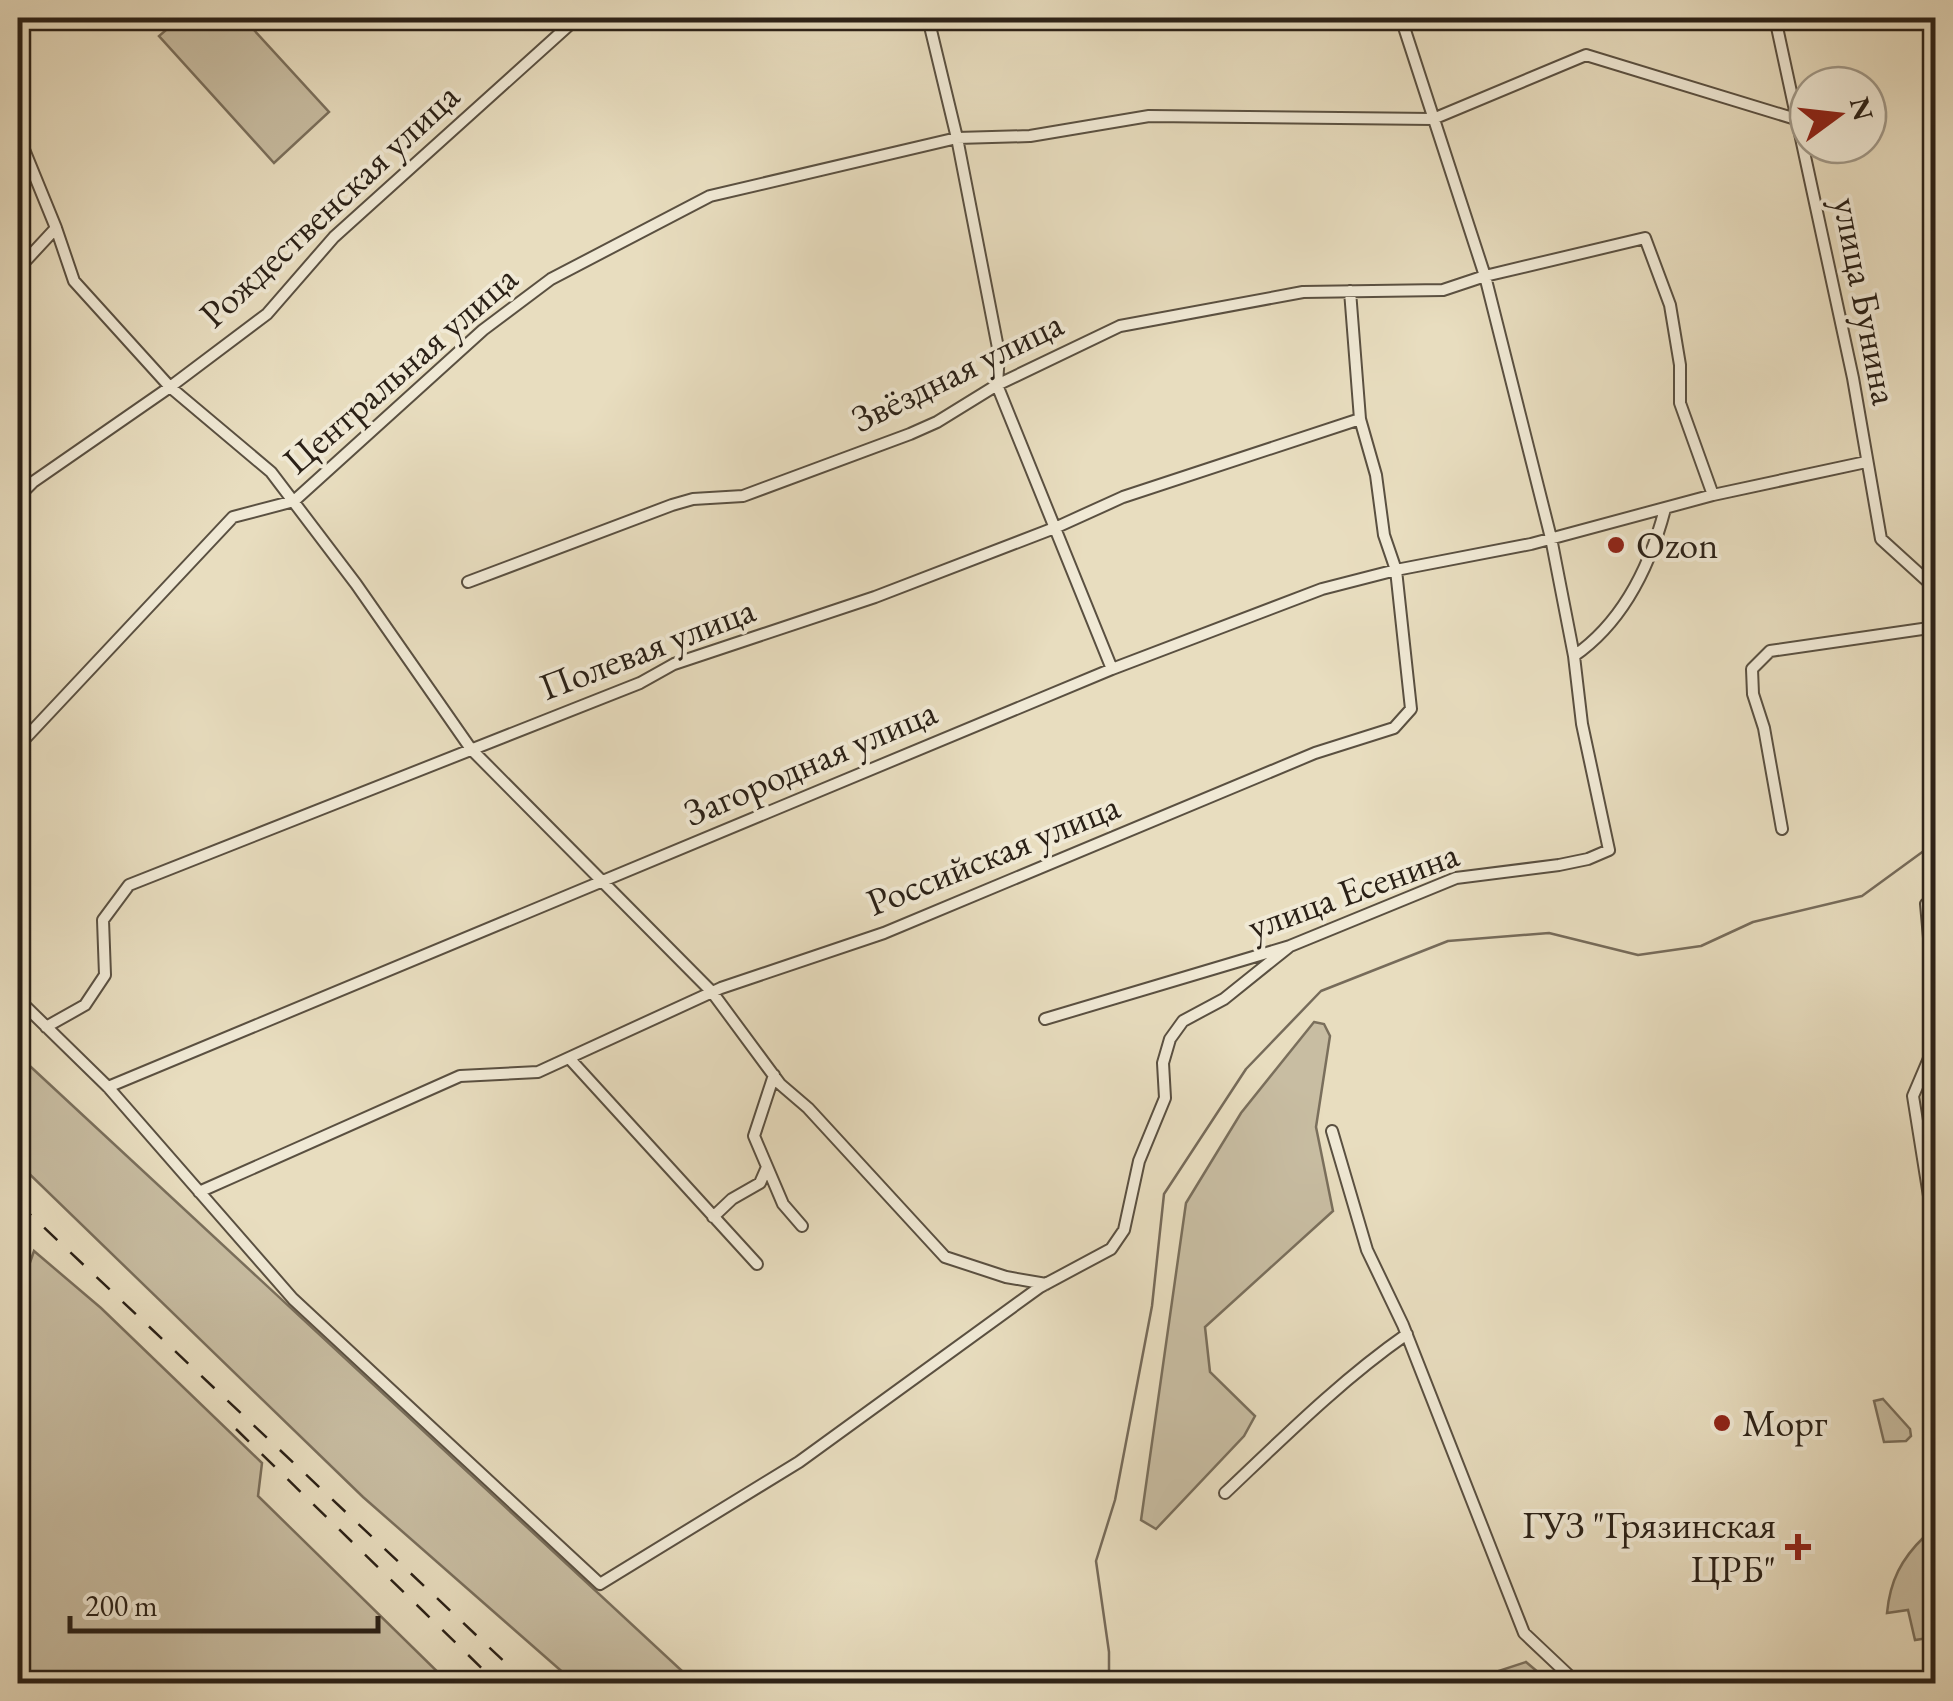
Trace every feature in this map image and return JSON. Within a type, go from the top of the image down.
[{"type":"street","name":"Рождественская улица","points":[[18,497],[32,482],[170,388],[267,314],[334,237],[577,18]]},
{"type":"street","points":[[928,18],[957,138],[999,354],[997,385],[1112,669]]},
{"type":"street","name":"улица Есенина","points":[[1045,1019],[1290,946],[1456,878],[1559,865],[1609,850],[1582,724],[1574,656],[1551,538],[1485,276],[1401,18]]},
{"type":"street","name":"улица Бунина","points":[[1775,18],[1788,73]]},
{"type":"street","points":[[1432,119],[1586,54],[1788,117]]},
{"type":"street","name":"Центральная улица","points":[[18,746],[234,517],[294,501],[483,330],[551,279],[710,196],[957,138],[1030,136],[1148,116],[1432,119]]},
{"type":"street","points":[[18,135],[74,280],[170,388],[272,472],[471,749],[712,992],[774,1075],[945,1258],[1006,1278],[1047,1284]]},
{"type":"street","name":"улица Бунина","points":[[1808,165],[1853,378],[1881,539],[1936,589]]},
{"type":"street","points":[[18,269],[56,228]]},
{"type":"street","points":[[1485,276],[1645,238],[1670,306],[1680,365],[1680,402],[1712,496]]},
{"type":"street","name":"Звёздная улица","points":[[468,582],[692,498],[742,496],[883,445],[937,422],[997,385],[1120,326],[1304,292],[1443,290],[1485,276]]},
{"type":"street","name":"Российская улица","points":[[200,1192],[460,1076],[538,1072],[712,992],[884,933],[1315,753],[1394,728],[1410,709],[1396,570],[1384,535],[1376,475],[1360,419],[1350,291]]},
{"type":"street","name":"Полевая улица","points":[[46,1027],[84,1004],[104,975],[103,920],[129,885],[640,683],[674,664],[875,597],[1057,527],[1123,497],[1360,419]]},
{"type":"street","points":[[1551,538],[1712,496],[1866,462]]},
{"type":"street","points":[[1574,656],[1597,640],[1629,599],[1658,537],[1665,510]]},
{"type":"street","name":"Загородная улица","points":[[108,1087],[1112,669],[1322,590],[1396,570],[1551,538]]},
{"type":"street","points":[[1782,829],[1764,728],[1752,694],[1752,669],[1770,651],[1936,627]]},
{"type":"street","points":[[1926,904],[1936,1017]]},
{"type":"street","points":[[18,999],[108,1087],[294,1299],[600,1584],[799,1462],[1047,1284],[1111,1249],[1124,1230],[1139,1160],[1166,1098],[1163,1063],[1177,1030],[1183,1021],[1224,999],[1290,946]]},
{"type":"street","points":[[1936,1042],[1913,1096],[1936,1240]]},
{"type":"street","points":[[569,1058],[757,1264]]},
{"type":"street","points":[[774,1075],[754,1136],[783,1204],[802,1226]]},
{"type":"street","points":[[1332,1131],[1366,1250],[1407,1334],[1524,1633],[1578,1684]]},
{"type":"street","points":[[713,1217],[732,1198],[760,1183],[767,1167]]},
{"type":"street","points":[[1225,1493],[1310,1413],[1407,1334]]},
{"type":"street","points":[[856,1684],[872,1684]]},
{"type":"shaded area","points":[[180,18],[243,18],[329,112],[274,163],[159,36]]},
{"type":"shaded area","points":[[1314,1022],[1324,1024],[1330,1036],[1316,1127],[1333,1211],[1205,1327],[1210,1372],[1255,1416],[1244,1436],[1156,1529],[1141,1520],[1186,1203],[1241,1113]]},
{"type":"shaded area","points":[[18,1055],[695,1683],[575,1683],[363,1497],[18,1163]]},
{"type":"shaded area","points":[[34,1251],[101,1308],[262,1463],[258,1496],[449,1683],[18,1683],[18,1297]]},
{"type":"shaded area","points":[[1883,1399],[1910,1429],[1911,1436],[1906,1441],[1884,1442],[1874,1401]]},
{"type":"shaded area","points":[[1925,1536],[1929,1552],[1935,1550],[1935,1637],[1915,1640],[1908,1610],[1887,1613],[1898,1571]]},
{"type":"shaded area","points":[[1526,1662],[1551,1683],[1462,1683]]},
{"type":"waterway","points":[[1109,1684],[1109,1652],[1096,1561],[1115,1500],[1152,1306],[1164,1194],[1246,1069],[1321,991],[1448,941],[1549,933],[1638,955],[1701,946],[1753,922],[1862,896],[1936,842]]},
{"type":"railway","points":[[18,1203],[528,1684]]},
{"type":"railway","points":[[236,1429],[498,1684]]},
{"type":"place","name":"Ozon","points":[[1616,545]]},
{"type":"place","name":"Морг","points":[[1722,1423]]},
{"type":"place","name":"ГУЗ \"Грязинская ЦРБ\"","points":[[1798,1547]]}]
